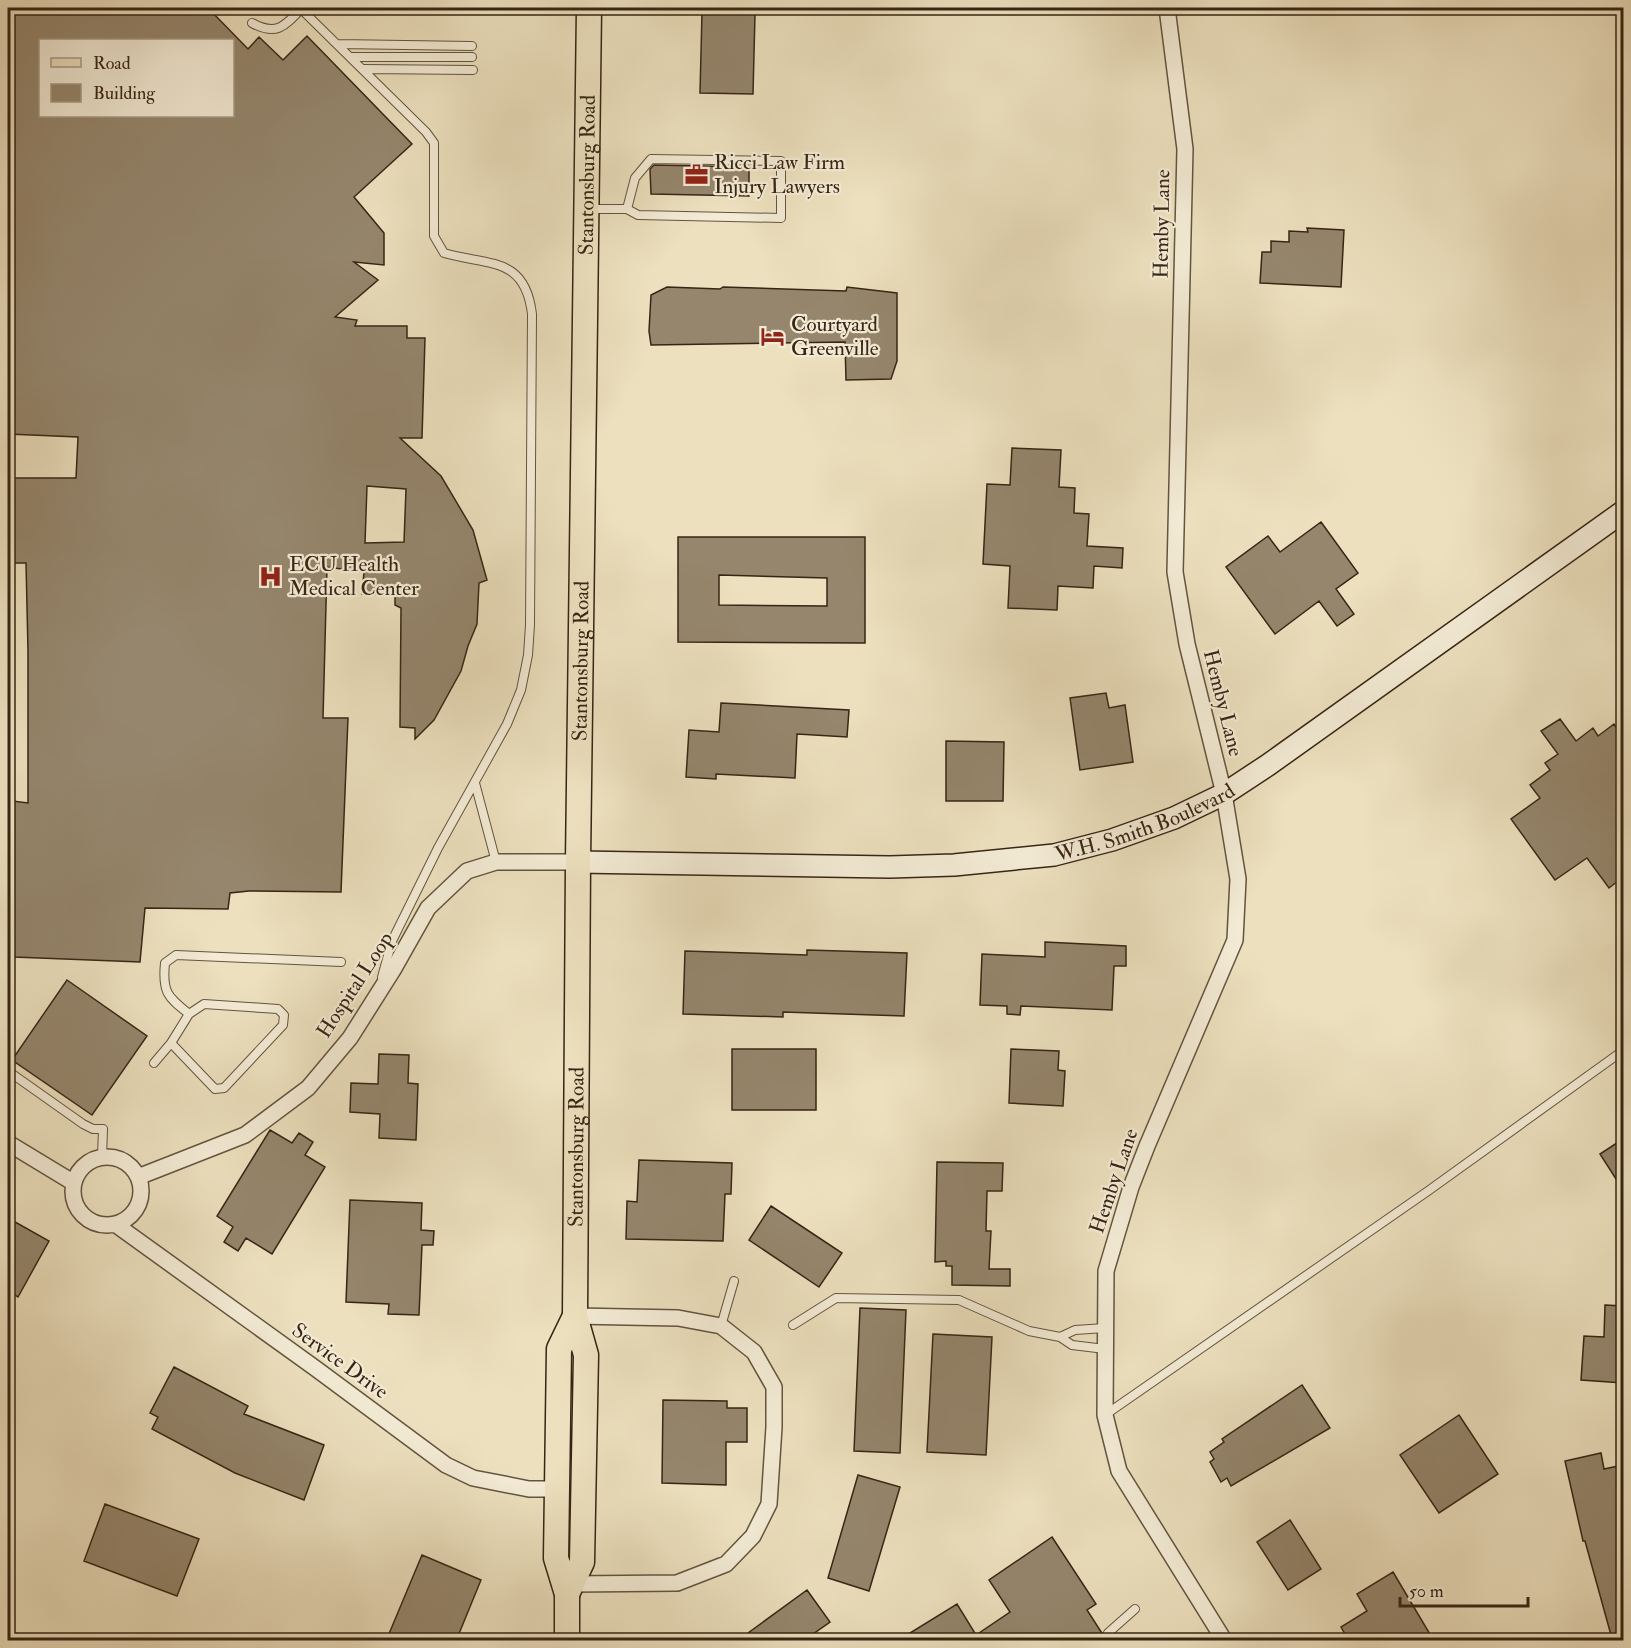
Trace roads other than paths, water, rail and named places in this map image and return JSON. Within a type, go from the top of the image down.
[{"type":"main road","name":"Stantonsburg Road","points":[[567,1641],[569,1589],[582,1562],[586,1355],[575,1316],[578,862],[589,8]]},
{"type":"main road","name":"Stantonsburg Road","points":[[569,1589],[556,1558],[559,1349],[575,1316]]},
{"type":"street","name":"Hemby Lane","points":[[1167,8],[1185,149],[1175,572],[1187,644],[1224,794],[1238,879],[1235,940],[1131,1187],[1106,1271],[1105,1415],[1119,1471],[1224,1641]]},
{"type":"street","name":"W.H. Smith Boulevard","points":[[578,862],[890,867],[954,865],[1054,855],[1112,840],[1174,818],[1224,794],[1623,511]]},
{"type":"street","name":"Hospital Loop","points":[[138,1177],[244,1135],[308,1088],[350,1038],[428,908],[467,871],[496,862],[578,862]]},
{"type":"street","points":[[8,1143],[74,1183]]},
{"type":"street","points":[[113,1157],[132,1168],[138,1177],[141,1186],[138,1206],[124,1220],[115,1224],[99,1224],[83,1216],[75,1203],[73,1191],[77,1175],[83,1166],[92,1160],[113,1157]]},
{"type":"street","name":"Service Drive","points":[[115,1224],[446,1465],[473,1478],[529,1489],[558,1489]]},
{"type":"street","points":[[569,1589],[677,1583],[726,1564],[753,1536],[769,1504],[774,1428],[774,1387],[754,1352],[721,1326],[678,1318],[575,1316]]},
{"type":"street","points":[[8,1639],[12,1641]]},
{"type":"lane","points":[[252,23],[264,29],[276,30],[287,24],[301,8],[352,57],[429,135],[434,143],[434,236],[444,253],[508,269],[522,279],[530,295],[533,338],[528,655],[518,699],[507,724],[438,848],[392,940],[378,994]]},
{"type":"lane","points":[[338,44],[472,46]]},
{"type":"lane","points":[[352,57],[472,57]]},
{"type":"lane","points":[[364,69],[473,70]]},
{"type":"lane","points":[[586,209],[627,209],[638,215],[781,218],[781,161],[651,159],[635,178],[627,209]]},
{"type":"lane","points":[[475,783],[496,862]]},
{"type":"lane","points":[[189,1014],[169,998],[163,979],[165,963],[176,955],[341,962]]},
{"type":"lane","points":[[154,1063],[171,1043],[189,1014],[204,1004],[278,1009],[284,1015],[283,1025],[224,1088],[215,1089],[171,1043]]},
{"type":"lane","points":[[1105,1415],[1428,1191],[1623,1050]]},
{"type":"lane","points":[[8,1071],[83,1124],[93,1129],[103,1129],[102,1157]]},
{"type":"lane","points":[[721,1326],[734,1281]]},
{"type":"lane","points":[[793,1325],[836,1298],[960,1300],[1029,1331],[1060,1337],[1072,1345],[1105,1349]]},
{"type":"lane","points":[[1060,1337],[1075,1329],[1105,1328]]},
{"type":"lane","points":[[1108,1633],[1135,1609]]},
{"type":"place","name":"Ricci Law Firm Injury Lawyers","points":[[696,174]]},
{"type":"place","name":"Courtyard Greenville","points":[[773,336]]},
{"type":"place","name":"ECU Health Medical Center","points":[[271,576]]}]
